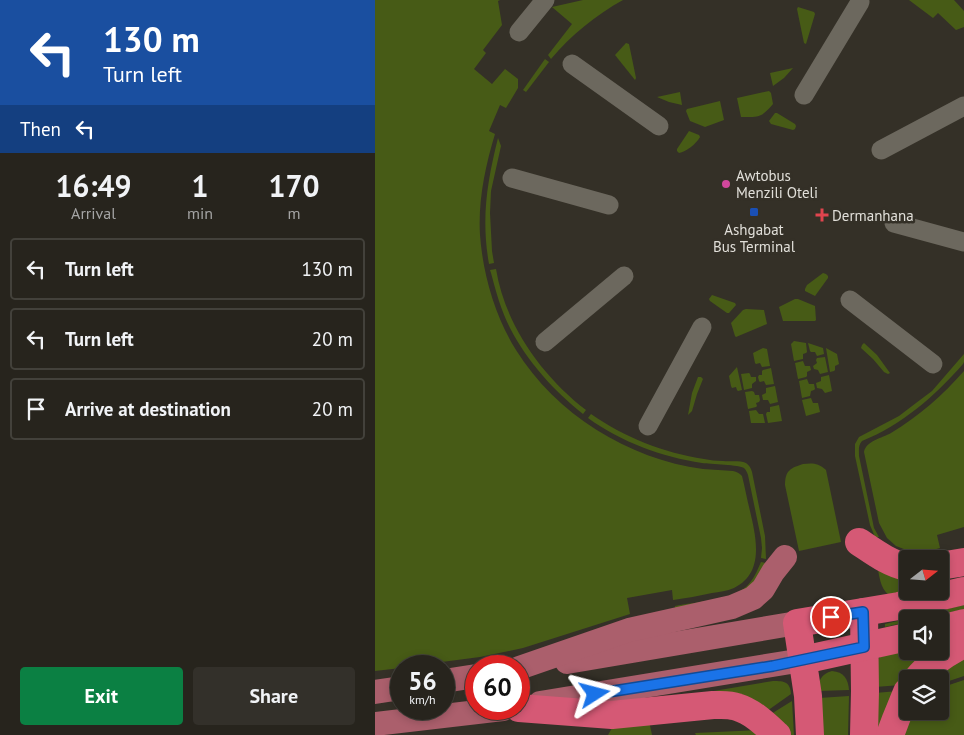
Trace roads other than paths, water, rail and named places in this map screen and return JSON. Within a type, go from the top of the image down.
[{"type":"highway","points":[[859,542],[899,566]]},
{"type":"highway","points":[[949,564],[964,562]]},
{"type":"highway","points":[[810,735],[808,696],[797,623],[899,606],[964,591]]},
{"type":"highway","points":[[863,612],[863,735]]},
{"type":"highway","points":[[949,627],[964,623]]},
{"type":"highway","points":[[803,660],[899,639]]},
{"type":"highway","points":[[925,670],[946,653],[964,644]]},
{"type":"highway","points":[[530,708],[612,715],[725,705],[737,707],[748,712],[762,721],[777,735]]},
{"type":"highway","points":[[890,735],[899,710]]},
{"type":"main road","points":[[530,665],[629,630],[744,603],[763,589],[785,557]]},
{"type":"main road","points":[[530,667],[797,623]]},
{"type":"main road","points":[[530,705],[803,660]]},
{"type":"main road","points":[[375,692],[390,690]]},
{"type":"main road","points":[[375,724],[465,713]]},
{"type":"lane","points":[[519,32],[545,0]]},
{"type":"lane","points":[[804,95],[860,2]]},
{"type":"lane","points":[[572,64],[659,126]]},
{"type":"lane","points":[[881,150],[964,106]]},
{"type":"lane","points":[[513,178],[609,205]]},
{"type":"lane","points":[[894,223],[964,242]]},
{"type":"lane","points":[[545,342],[624,276]]},
{"type":"lane","points":[[850,300],[933,364]]},
{"type":"lane","points":[[648,426],[702,327]]},
{"type":"place","name":"Awtobus Menzili Oteli","points":[[726,184]]},
{"type":"place","name":"Ashgabat Bus Terminal","points":[[754,212]]},
{"type":"place","name":"Dermanhana","points":[[822,215]]}]
